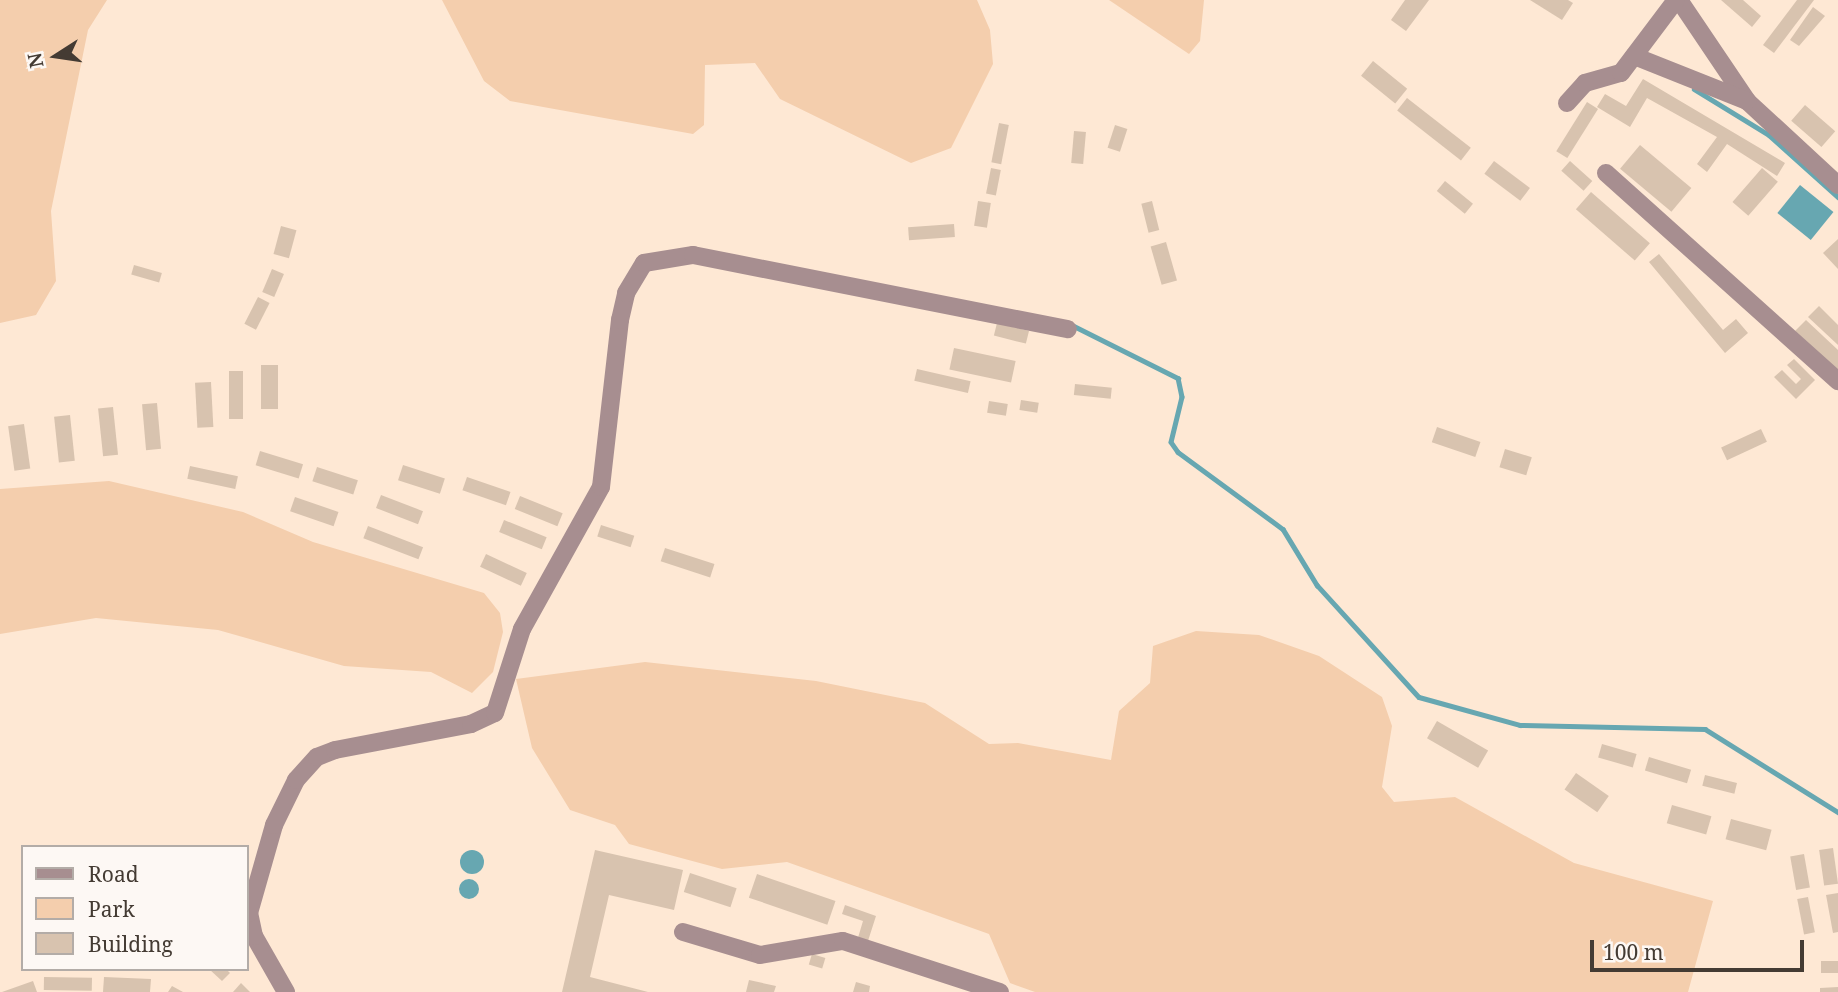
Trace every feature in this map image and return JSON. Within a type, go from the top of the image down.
[{"type":"street","points":[[1567,103],[1585,83],[1620,73],[1678,0],[1747,101],[1838,185]]},
{"type":"street","points":[[1634,55],[1747,101]]},
{"type":"street","points":[[1606,173],[1838,381]]},
{"type":"street","points":[[286,992],[254,936],[249,913],[274,825],[296,780],[317,757],[335,750],[471,724],[495,713],[522,629],[601,487],[620,320],[626,293],[644,263],[668,255],[719,259],[1068,328]]},
{"type":"street","points":[[683,932],[760,955],[844,941],[1000,992]]},
{"type":"green space","points":[[0,0],[107,0],[88,30],[51,211],[56,281],[36,315],[0,323]]},
{"type":"green space","points":[[442,0],[977,0],[990,30],[993,64],[951,148],[911,163],[780,99],[755,63],[705,65],[704,125],[693,134],[510,101],[484,81]]},
{"type":"green space","points":[[1109,0],[1204,0],[1200,41],[1189,54]]},
{"type":"green space","points":[[109,481],[243,512],[313,542],[484,593],[500,613],[503,632],[493,672],[472,693],[431,672],[344,666],[218,630],[96,618],[0,634],[0,489]]},
{"type":"green space","points":[[1196,631],[1259,635],[1319,656],[1382,697],[1392,726],[1382,787],[1394,802],[1455,797],[1574,863],[1713,901],[1688,992],[1035,992],[1010,983],[989,934],[787,862],[722,869],[629,844],[615,825],[570,810],[532,748],[516,679],[645,662],[816,681],[925,703],[989,744],[1018,743],[1111,760],[1119,711],[1150,683],[1153,646]]},
{"type":"water","points":[[1800,185],[1833,212],[1811,240],[1777,213]]},
{"type":"water","points":[[472,850],[483,857],[484,862],[477,873],[472,874],[461,867],[460,862],[467,851]]},
{"type":"water","points":[[465,879],[473,879],[479,889],[473,899],[465,899],[459,893],[459,885]]},
{"type":"building","points":[[1405,0],[1429,0],[1406,31],[1391,20]]},
{"type":"building","points":[[1530,0],[1568,0],[1573,3],[1562,20]]},
{"type":"building","points":[[1721,0],[1743,0],[1761,16],[1752,27]]},
{"type":"building","points":[[1797,0],[1814,0],[1774,53],[1763,45]]},
{"type":"building","points":[[1813,7],[1825,16],[1799,46],[1790,40]]},
{"type":"building","points":[[1373,61],[1407,89],[1395,103],[1361,76]]},
{"type":"building","points":[[1643,79],[1785,163],[1777,176],[1727,144],[1707,172],[1697,164],[1717,137],[1647,98],[1630,127],[1597,107],[1605,94],[1626,106]]},
{"type":"building","points":[[1407,98],[1471,148],[1461,160],[1397,111]]},
{"type":"building","points":[[1587,102],[1598,109],[1567,158],[1556,151]]},
{"type":"building","points":[[1805,105],[1835,131],[1821,147],[1791,121]]},
{"type":"building","points":[[999,123],[1009,125],[1001,164],[991,162]]},
{"type":"building","points":[[1115,125],[1127,129],[1120,152],[1108,148]]},
{"type":"building","points":[[1074,131],[1086,132],[1083,164],[1071,163]]},
{"type":"building","points":[[1640,145],[1691,188],[1671,212],[1620,169]]},
{"type":"building","points":[[1494,161],[1530,188],[1520,201],[1484,174]]},
{"type":"building","points":[[1570,161],[1592,181],[1584,191],[1561,171]]},
{"type":"building","points":[[991,168],[1001,170],[996,195],[986,194]]},
{"type":"building","points":[[1762,168],[1778,182],[1748,216],[1732,202]]},
{"type":"building","points":[[1445,181],[1473,204],[1465,214],[1437,191]]},
{"type":"building","points":[[1591,192],[1650,243],[1635,261],[1576,209]]},
{"type":"building","points":[[978,201],[991,203],[987,228],[974,226]]},
{"type":"building","points":[[1152,201],[1159,230],[1149,233],[1141,204]]},
{"type":"building","points":[[954,224],[955,237],[909,240],[908,227]]},
{"type":"building","points":[[281,226],[296,230],[289,258],[273,254]]},
{"type":"building","points":[[1838,239],[1838,269],[1823,253]]},
{"type":"building","points":[[1166,242],[1177,280],[1162,285],[1151,246]]},
{"type":"building","points":[[1659,254],[1723,330],[1736,319],[1748,333],[1725,353],[1649,262]]},
{"type":"building","points":[[134,265],[162,273],[159,283],[131,275]]},
{"type":"building","points":[[272,269],[284,274],[274,297],[262,292]]},
{"type":"building","points":[[258,297],[270,303],[256,330],[244,324]]},
{"type":"building","points":[[1819,306],[1838,325],[1838,345],[1808,317]]},
{"type":"building","points":[[1806,320],[1838,350],[1838,371],[1795,331]]},
{"type":"building","points":[[997,323],[1029,331],[1026,344],[994,336]]},
{"type":"building","points":[[954,348],[1016,361],[1011,383],[949,370]]},
{"type":"building","points":[[1794,359],[1815,380],[1796,399],[1774,377],[1782,370],[1796,384],[1801,379],[1787,365]]},
{"type":"building","points":[[261,365],[278,365],[278,409],[261,409]]},
{"type":"building","points":[[917,369],[971,381],[968,393],[914,381]]},
{"type":"building","points":[[229,371],[243,371],[243,419],[229,419]]},
{"type":"building","points":[[211,382],[213,427],[197,428],[195,383]]},
{"type":"building","points":[[1075,384],[1112,388],[1111,399],[1074,395]]},
{"type":"building","points":[[1021,400],[1039,403],[1037,413],[1019,410]]},
{"type":"building","points":[[989,401],[1008,404],[1006,416],[987,413]]},
{"type":"building","points":[[157,403],[161,449],[146,450],[142,404]]},
{"type":"building","points":[[113,407],[118,455],[103,456],[98,409]]},
{"type":"building","points":[[70,415],[75,461],[59,462],[54,417]]},
{"type":"building","points":[[24,424],[30,469],[14,471],[8,426]]},
{"type":"building","points":[[1437,427],[1480,442],[1475,457],[1432,442]]},
{"type":"building","points":[[1761,429],[1767,442],[1727,460],[1721,448]]},
{"type":"building","points":[[1505,449],[1532,457],[1526,475],[1499,467]]},
{"type":"building","points":[[260,451],[303,464],[299,479],[256,465]]},
{"type":"building","points":[[403,465],[445,479],[440,494],[398,480]]},
{"type":"building","points":[[190,466],[238,476],[235,489],[187,479]]},
{"type":"building","points":[[317,467],[358,480],[353,495],[312,481]]},
{"type":"building","points":[[467,477],[510,492],[506,505],[462,490]]},
{"type":"building","points":[[381,495],[423,511],[418,524],[376,508]]},
{"type":"building","points":[[520,496],[563,513],[557,526],[515,509]]},
{"type":"building","points":[[295,497],[338,512],[334,526],[290,511]]},
{"type":"building","points":[[504,520],[547,537],[542,549],[499,532]]},
{"type":"building","points":[[601,525],[634,536],[631,547],[597,536]]},
{"type":"building","points":[[368,526],[423,547],[418,559],[363,538]]},
{"type":"building","points":[[665,548],[714,564],[710,577],[661,561]]},
{"type":"building","points":[[486,554],[527,573],[521,586],[480,567]]},
{"type":"building","points":[[1437,721],[1488,750],[1478,768],[1427,738]]},
{"type":"building","points":[[1602,744],[1637,754],[1633,767],[1598,757]]},
{"type":"building","points":[[1649,757],[1691,770],[1687,783],[1645,770]]},
{"type":"building","points":[[1576,773],[1609,796],[1597,812],[1565,789]]},
{"type":"building","points":[[1705,775],[1737,783],[1734,794],[1702,786]]},
{"type":"building","points":[[1672,805],[1711,816],[1706,835],[1667,823]]},
{"type":"building","points":[[1731,819],[1772,830],[1766,850],[1726,839]]},
{"type":"building","points":[[1833,848],[1838,884],[1824,886],[1819,850]]},
{"type":"building","points":[[595,850],[683,870],[674,910],[609,895],[590,977],[648,992],[562,992]]},
{"type":"building","points":[[1804,854],[1810,887],[1796,890],[1790,856]]},
{"type":"building","points":[[690,873],[737,888],[730,907],[684,892]]},
{"type":"building","points":[[757,874],[835,901],[827,925],[749,898]]},
{"type":"building","points":[[1838,893],[1838,932],[1833,933],[1826,895]]},
{"type":"building","points":[[1808,897],[1815,932],[1804,934],[1797,899]]},
{"type":"building","points":[[845,905],[876,916],[867,944],[857,941],[863,921],[842,914]]},
{"type":"building","points":[[812,954],[825,958],[822,969],[809,965]]},
{"type":"building","points":[[1821,961],[1838,961],[1838,973],[1821,973]]},
{"type":"building","points":[[211,971],[228,971],[230,973],[222,981]]},
{"type":"building","points":[[44,977],[92,978],[92,991],[44,990]]},
{"type":"building","points":[[104,977],[151,979],[150,992],[103,992]]},
{"type":"building","points":[[749,980],[776,986],[774,992],[746,992]]},
{"type":"building","points":[[33,981],[37,992],[2,992]]},
{"type":"building","points":[[856,982],[870,986],[869,992],[853,992]]},
{"type":"building","points":[[241,983],[250,992],[233,992]]},
{"type":"building","points":[[172,986],[183,992],[168,992]]},
{"type":"building","points":[[1838,987],[1838,992],[1820,992],[1820,988]]},
{"type":"waterway","points":[[1694,89],[1769,135],[1838,197]]},
{"type":"waterway","points":[[1072,325],[1178,378],[1182,397],[1171,442],[1178,452],[1283,529],[1317,585],[1419,697],[1520,725],[1705,729],[1838,812]]}]
